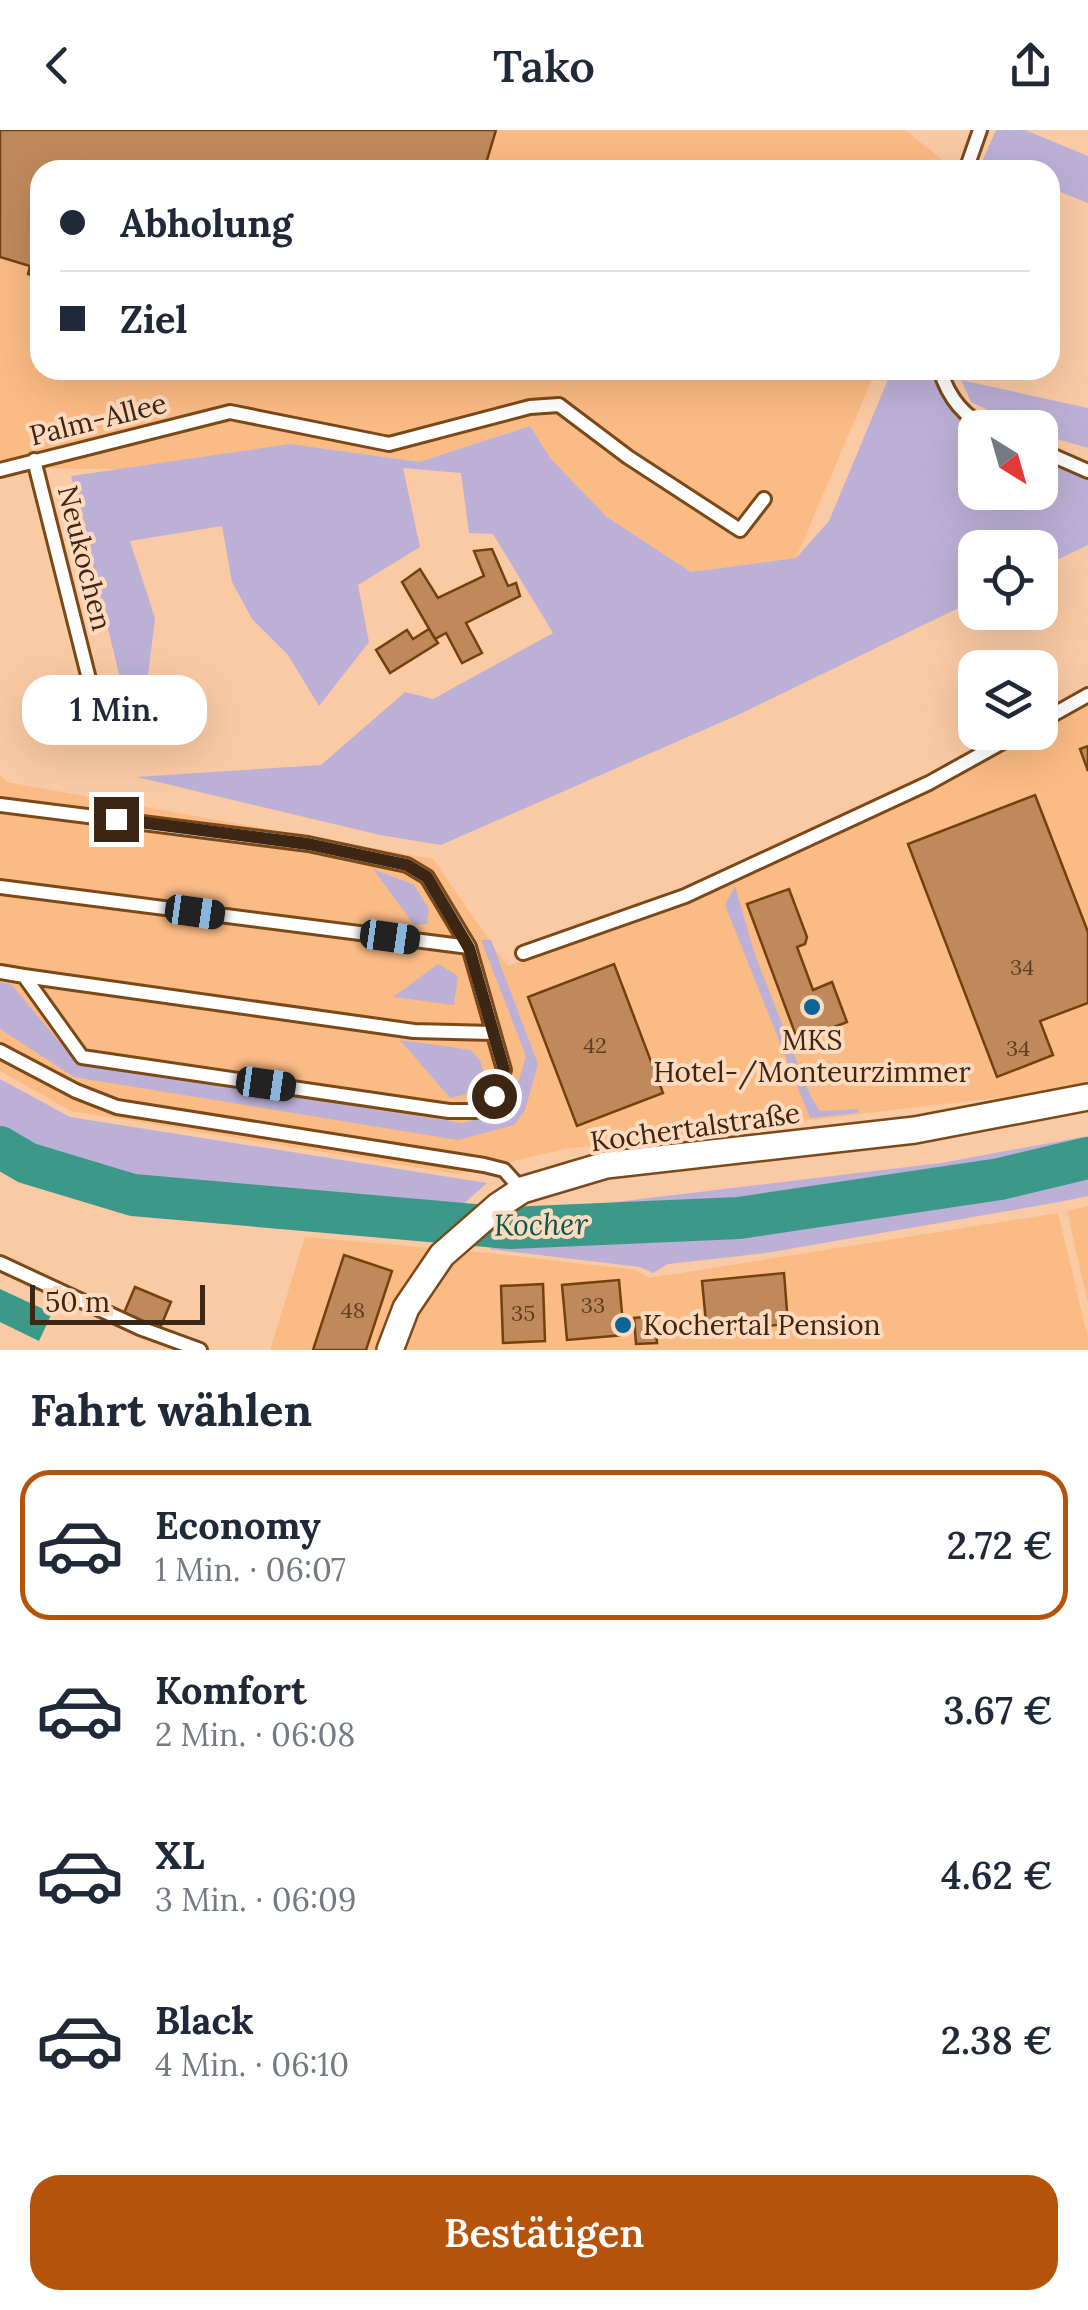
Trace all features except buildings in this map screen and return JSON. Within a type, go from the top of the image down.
[{"type":"street","name":"Kochertalstraße","points":[[390,1350],[406,1308],[442,1255],[522,1190],[606,1166],[915,1130],[1088,1097]]},
{"type":"lane","points":[[969,160],[979,132]]},
{"type":"lane","points":[[944,380],[952,400],[963,410]]},
{"type":"lane","name":"Palm-Allee","points":[[0,470],[230,412],[389,444],[530,407],[559,405],[628,457],[740,530],[764,500]]},
{"type":"lane","points":[[1058,458],[1088,471]]},
{"type":"lane","name":"Neukochen","points":[[34,460],[94,700],[113,720]]},
{"type":"lane","points":[[1058,712],[1088,695]]},
{"type":"lane","points":[[524,953],[685,896],[930,783],[990,750]]},
{"type":"lane","points":[[0,804],[308,844],[407,865],[427,877],[469,948],[504,1070],[494,1096],[476,1110],[449,1111],[82,1058],[24,976]]},
{"type":"lane","points":[[0,887],[469,948]]},
{"type":"lane","points":[[0,972],[414,1031],[493,1032]]},
{"type":"lane","points":[[0,1052],[117,1107],[484,1165],[504,1170],[522,1190]]},
{"type":"lane","points":[[0,1263],[140,1328],[200,1350]]},
{"type":"shaded area","points":[[0,130],[905,130],[943,160],[30,160],[30,380],[872,380],[796,558],[691,572],[607,517],[551,459],[530,426],[381,474],[0,470]]},
{"type":"shaded area","points":[[996,130],[1025,130],[1088,156],[1088,203],[1060,192],[1060,160],[983,160]]},
{"type":"shaded area","points":[[888,380],[937,380],[958,414],[958,510],[1058,510],[1058,463],[1088,476],[1088,545],[1058,559],[1058,530],[958,530],[958,608],[740,714],[441,845],[380,835],[137,777],[321,765],[405,692],[433,699],[553,633],[493,534],[469,533],[461,473],[403,468],[420,547],[358,585],[369,642],[319,706],[288,655],[252,619],[232,582],[222,526],[130,541],[155,618],[144,709],[126,703],[71,476],[290,444],[419,462],[530,426],[551,459],[607,517],[691,572],[796,558],[829,521]]},
{"type":"shaded area","points":[[961,380],[1088,408],[1088,448],[1058,439],[1058,410],[988,410],[971,402]]},
{"type":"shaded area","points":[[1088,698],[1088,1087],[565,1149],[457,1174],[71,1111],[0,1071],[0,775],[7,782],[433,859],[507,966],[689,902],[813,845],[999,750],[1058,750],[1058,716]]},
{"type":"shaded area","points":[[373,869],[414,885],[429,909],[427,924],[414,925]]},
{"type":"shaded area","points":[[735,886],[755,955],[811,1097],[820,1111],[859,1109],[857,1113],[810,1118],[725,905]]},
{"type":"shaded area","points":[[481,940],[491,940],[538,1064],[525,1110],[514,1125],[458,1140],[74,1077],[0,1029],[0,982],[11,984],[78,1064],[463,1123],[483,1117],[506,1102],[518,1083],[526,1056]]},
{"type":"shaded area","points":[[438,964],[458,976],[454,1005],[393,997]]},
{"type":"shaded area","points":[[400,1040],[471,1050],[481,1062],[484,1076],[472,1093],[450,1098]]},
{"type":"shaded area","points":[[0,1079],[70,1117],[487,1183],[428,1235],[115,1208],[0,1168]]},
{"type":"shaded area","points":[[1088,1136],[1088,1196],[1059,1202],[766,1253],[668,1264],[653,1273],[640,1267],[490,1249],[502,1236],[557,1209],[941,1163]]},
{"type":"shaded area","points":[[1088,1206],[1088,1304],[1067,1211]]},
{"type":"shaded area","points":[[1058,1213],[1088,1350],[270,1350],[305,1237],[636,1270],[649,1278]]},
{"type":"water","points":[[0,1289],[52,1313],[39,1341],[0,1322]]},
{"type":"waterway","name":"Kocher","points":[[0,1147],[27,1163],[133,1195],[510,1228],[739,1218],[1000,1179],[1088,1158]]},
{"type":"place","name":"MKS Hotel-/Monteurzimmer","points":[[812,1007]]},
{"type":"place","name":"Kochertal Pension","points":[[623,1325]]},
{"type":"route","points":[[116,819],[308,844],[407,865],[427,877],[469,948],[504,1070],[494,1096]]}]
